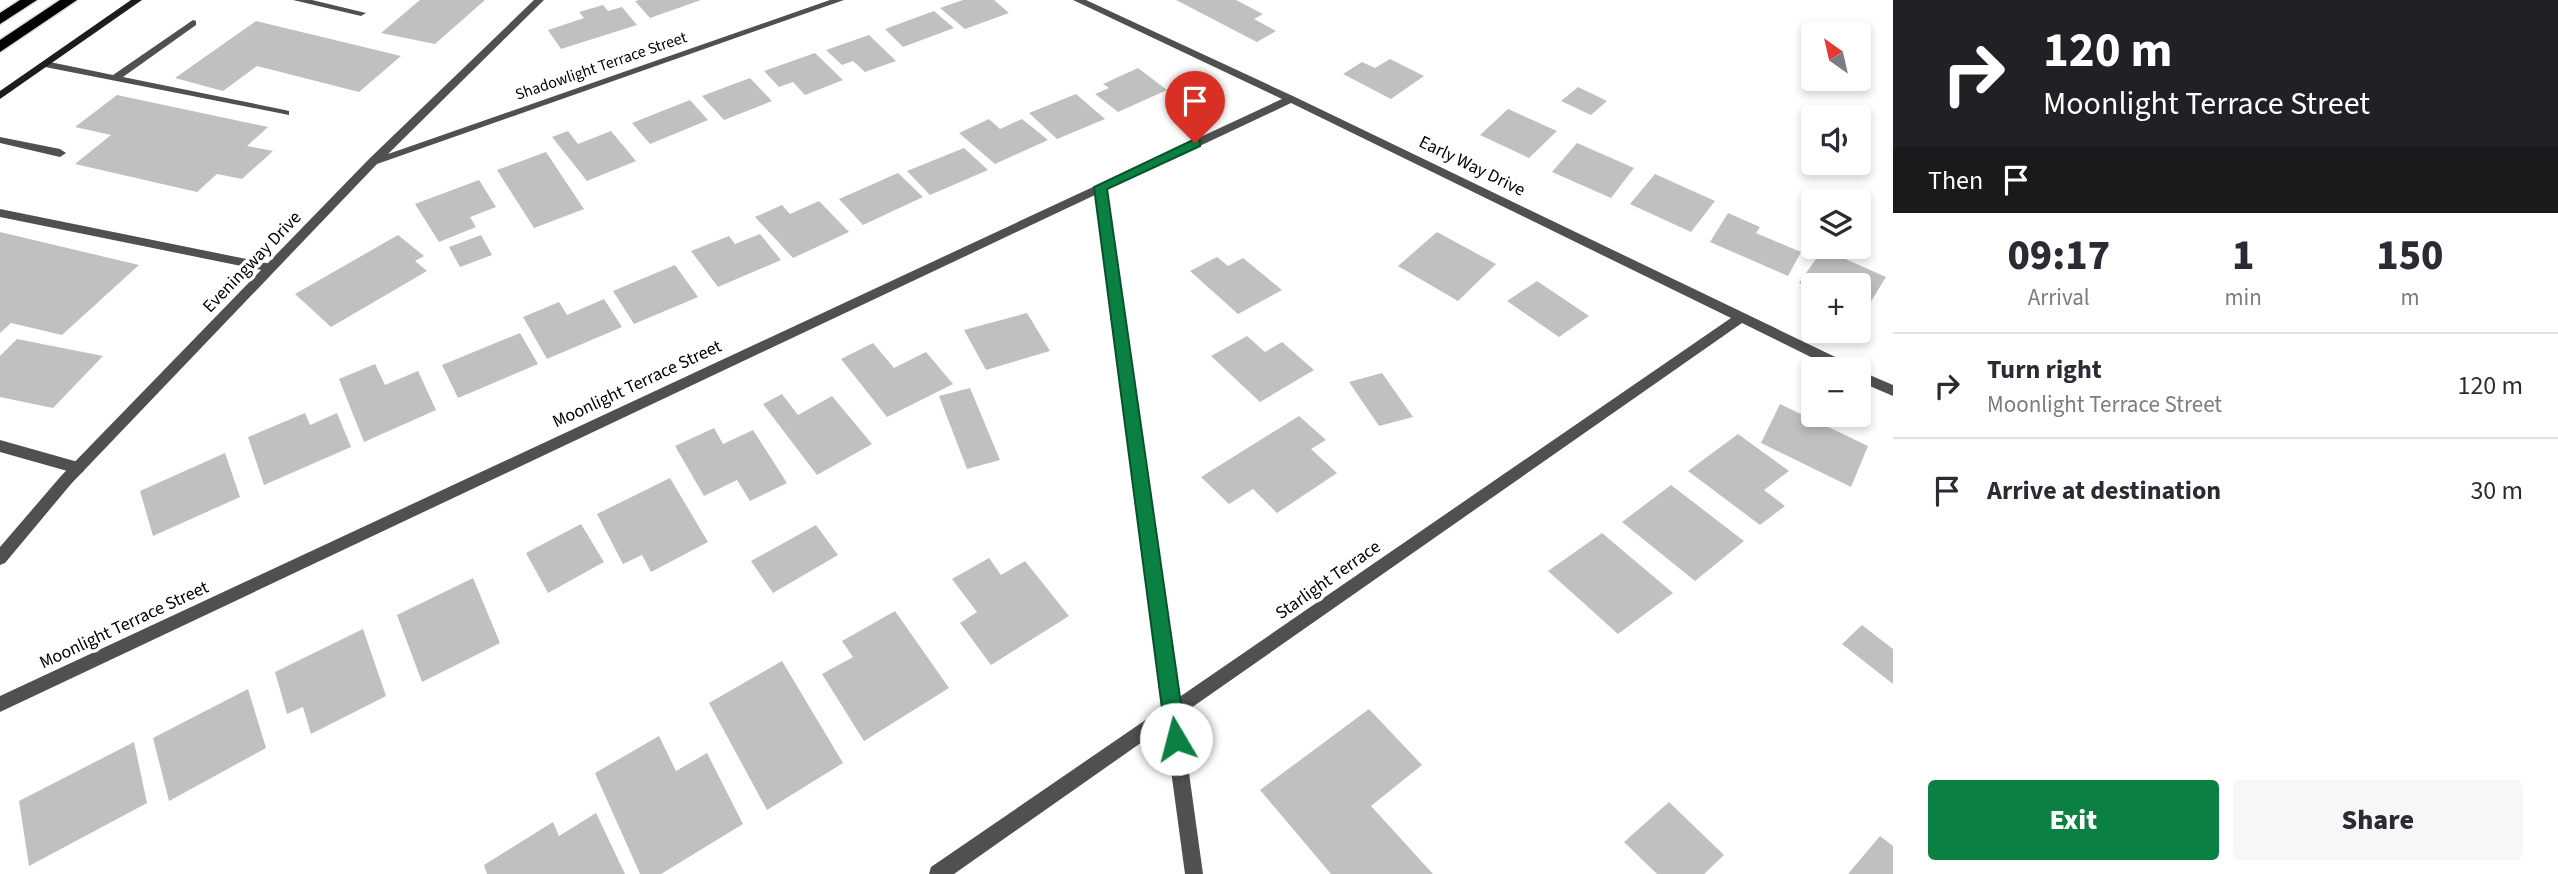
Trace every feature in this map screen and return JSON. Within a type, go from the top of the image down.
[{"type":"highway","points":[[0,20],[30,0]]},
{"type":"highway","points":[[0,47],[70,0]]},
{"type":"main road","points":[[0,96],[137,0]]},
{"type":"street","points":[[298,0],[362,13]]},
{"type":"street","name":"Eveningway Drive","points":[[0,558],[78,468],[373,162],[539,0]]},
{"type":"street","name":"Shadowlight Terrace Street","points":[[373,162],[839,0]]},
{"type":"street","name":"Early Way Drive","points":[[1078,0],[1291,99],[1822,357]]},
{"type":"street","points":[[115,78],[193,23]]},
{"type":"street","points":[[45,64],[285,113]]},
{"type":"street","name":"Moonlight Terrace Street","points":[[0,704],[1291,99]]},
{"type":"street","points":[[0,140],[60,153]]},
{"type":"street","points":[[1100,187],[1194,874]]},
{"type":"street","points":[[0,213],[271,268]]},
{"type":"street","name":"Starlight Terrace","points":[[938,874],[1740,318]]},
{"type":"street","points":[[1871,381],[1893,391]]},
{"type":"street","points":[[0,446],[78,468]]},
{"type":"building","points":[[420,0],[485,0],[435,44],[381,33]]},
{"type":"building","points":[[701,0],[650,18],[635,1]]},
{"type":"building","points":[[963,0],[994,0],[1009,13],[965,29],[940,8]]},
{"type":"building","points":[[1176,0],[1236,0],[1263,14],[1254,19],[1276,31],[1257,42]]},
{"type":"building","points":[[603,5],[608,11],[622,7],[637,25],[561,49],[548,30],[584,18],[579,12]]},
{"type":"building","points":[[934,11],[954,28],[903,47],[885,29]]},
{"type":"building","points":[[256,21],[401,56],[359,92],[257,66],[223,91],[175,78]]},
{"type":"building","points":[[869,35],[896,61],[865,72],[853,61],[842,65],[826,50]]},
{"type":"building","points":[[815,53],[843,80],[805,95],[793,82],[779,87],[764,71]]},
{"type":"building","points":[[1390,59],[1424,76],[1391,99],[1343,74],[1362,62],[1375,68]]},
{"type":"building","points":[[1138,68],[1167,90],[1118,112],[1095,94],[1109,88],[1103,84]]},
{"type":"building","points":[[750,78],[772,101],[724,120],[702,96]]},
{"type":"building","points":[[1578,87],[1607,101],[1591,115],[1561,101]]},
{"type":"building","points":[[1076,94],[1105,119],[1057,139],[1029,113]]},
{"type":"building","points":[[117,95],[268,127],[247,146],[273,151],[242,179],[217,174],[197,192],[75,164],[111,135],[75,127]]},
{"type":"building","points":[[690,100],[708,120],[650,144],[632,123]]},
{"type":"building","points":[[1508,109],[1557,131],[1529,158],[1480,135]]},
{"type":"building","points":[[989,119],[1000,129],[1022,119],[1048,140],[995,164],[959,133]]},
{"type":"building","points":[[568,131],[578,144],[611,131],[636,161],[587,181],[552,137]]},
{"type":"building","points":[[1577,143],[1634,168],[1611,198],[1552,172]]},
{"type":"building","points":[[964,148],[988,170],[930,195],[907,171]]},
{"type":"building","points":[[546,152],[584,209],[534,228],[497,170]]},
{"type":"building","points":[[898,173],[923,197],[863,225],[839,199]]},
{"type":"building","points":[[1655,174],[1715,201],[1691,232],[1630,204]]},
{"type":"building","points":[[479,180],[496,207],[470,217],[476,227],[439,242],[415,204]]},
{"type":"building","points":[[819,201],[849,232],[793,258],[755,217],[782,205],[790,214]]},
{"type":"building","points":[[1728,213],[1760,227],[1756,233],[1801,252],[1788,276],[1710,242]]},
{"type":"building","points":[[0,232],[139,265],[62,335],[11,323],[0,333]]},
{"type":"building","points":[[1437,232],[1496,264],[1458,301],[1398,266]]},
{"type":"building","points":[[760,234],[781,260],[718,287],[691,251],[729,236],[735,244]]},
{"type":"building","points":[[398,235],[424,256],[415,261],[427,271],[331,327],[295,294]]},
{"type":"building","points":[[481,235],[492,255],[460,267],[449,247]]},
{"type":"building","points":[[1217,257],[1228,266],[1243,258],[1282,290],[1238,314],[1190,271]]},
{"type":"building","points":[[1816,259],[1846,259],[1886,277],[1871,302],[1871,273],[1806,273]]},
{"type":"building","points":[[675,265],[698,297],[634,324],[613,291]]},
{"type":"building","points":[[1537,281],[1589,316],[1559,337],[1507,301]]},
{"type":"building","points":[[604,299],[622,327],[547,359],[523,317],[559,302],[567,315]]},
{"type":"building","points":[[1027,313],[1050,351],[986,370],[964,330]]},
{"type":"building","points":[[520,333],[538,364],[458,398],[442,365]]},
{"type":"building","points":[[1247,336],[1265,352],[1282,342],[1314,370],[1260,402],[1211,356]]},
{"type":"building","points":[[17,339],[103,356],[53,408],[0,397],[0,356]]},
{"type":"building","points":[[873,343],[894,368],[926,352],[953,384],[887,417],[841,359]]},
{"type":"building","points":[[375,364],[385,385],[418,371],[436,410],[364,442],[339,379]]},
{"type":"building","points":[[1382,373],[1413,417],[1379,426],[1349,382]]},
{"type":"building","points":[[970,388],[1000,460],[967,469],[939,396]]},
{"type":"building","points":[[782,394],[798,415],[832,396],[872,444],[817,475],[763,404]]},
{"type":"building","points":[[1780,404],[1801,414],[1801,427],[1828,427],[1868,446],[1851,487],[1761,443]]},
{"type":"building","points":[[305,413],[310,425],[337,413],[351,447],[264,485],[248,437]]},
{"type":"building","points":[[1299,416],[1326,440],[1311,449],[1337,473],[1277,513],[1253,489],[1229,504],[1201,477]]},
{"type":"building","points":[[714,428],[723,444],[753,430],[787,483],[750,501],[737,480],[704,496],[675,446]]},
{"type":"building","points":[[1738,434],[1789,471],[1764,490],[1785,506],[1760,525],[1688,471]]},
{"type":"building","points":[[225,453],[240,497],[153,536],[140,491]]},
{"type":"building","points":[[670,478],[708,542],[651,572],[642,555],[623,564],[597,514]]},
{"type":"building","points":[[1671,485],[1744,541],[1695,581],[1622,522]]},
{"type":"building","points":[[581,524],[604,562],[548,593],[526,553]]},
{"type":"building","points":[[816,525],[838,555],[773,593],[751,561]]},
{"type":"building","points":[[1602,533],[1673,593],[1618,634],[1548,571]]},
{"type":"building","points":[[989,558],[1001,575],[1025,561],[1069,616],[991,665],[960,623],[977,612],[952,579]]},
{"type":"building","points":[[473,578],[500,643],[422,682],[397,615]]},
{"type":"building","points":[[895,611],[949,688],[864,741],[822,674],[853,657],[842,641]]},
{"type":"building","points":[[1862,625],[1893,649],[1893,684],[1842,644]]},
{"type":"building","points":[[363,629],[386,696],[311,734],[303,707],[287,714],[275,672]]},
{"type":"building","points":[[782,661],[843,763],[767,810],[709,703]]},
{"type":"building","points":[[248,689],[266,748],[169,801],[153,738]]},
{"type":"building","points":[[1369,709],[1422,765],[1371,806],[1433,874],[1331,874],[1260,790]]},
{"type":"building","points":[[659,736],[676,771],[707,753],[743,824],[661,874],[640,874],[595,773]]},
{"type":"building","points":[[134,742],[147,803],[29,866],[19,801]]},
{"type":"building","points":[[1669,802],[1724,855],[1704,874],[1657,874],[1624,842]]},
{"type":"building","points":[[596,813],[625,874],[487,874],[484,865],[553,822],[559,836]]},
{"type":"building","points":[[1880,836],[1893,846],[1893,874],[1848,874]]},
{"type":"route","points":[[1176,739],[1100,187],[1195,143]]}]
